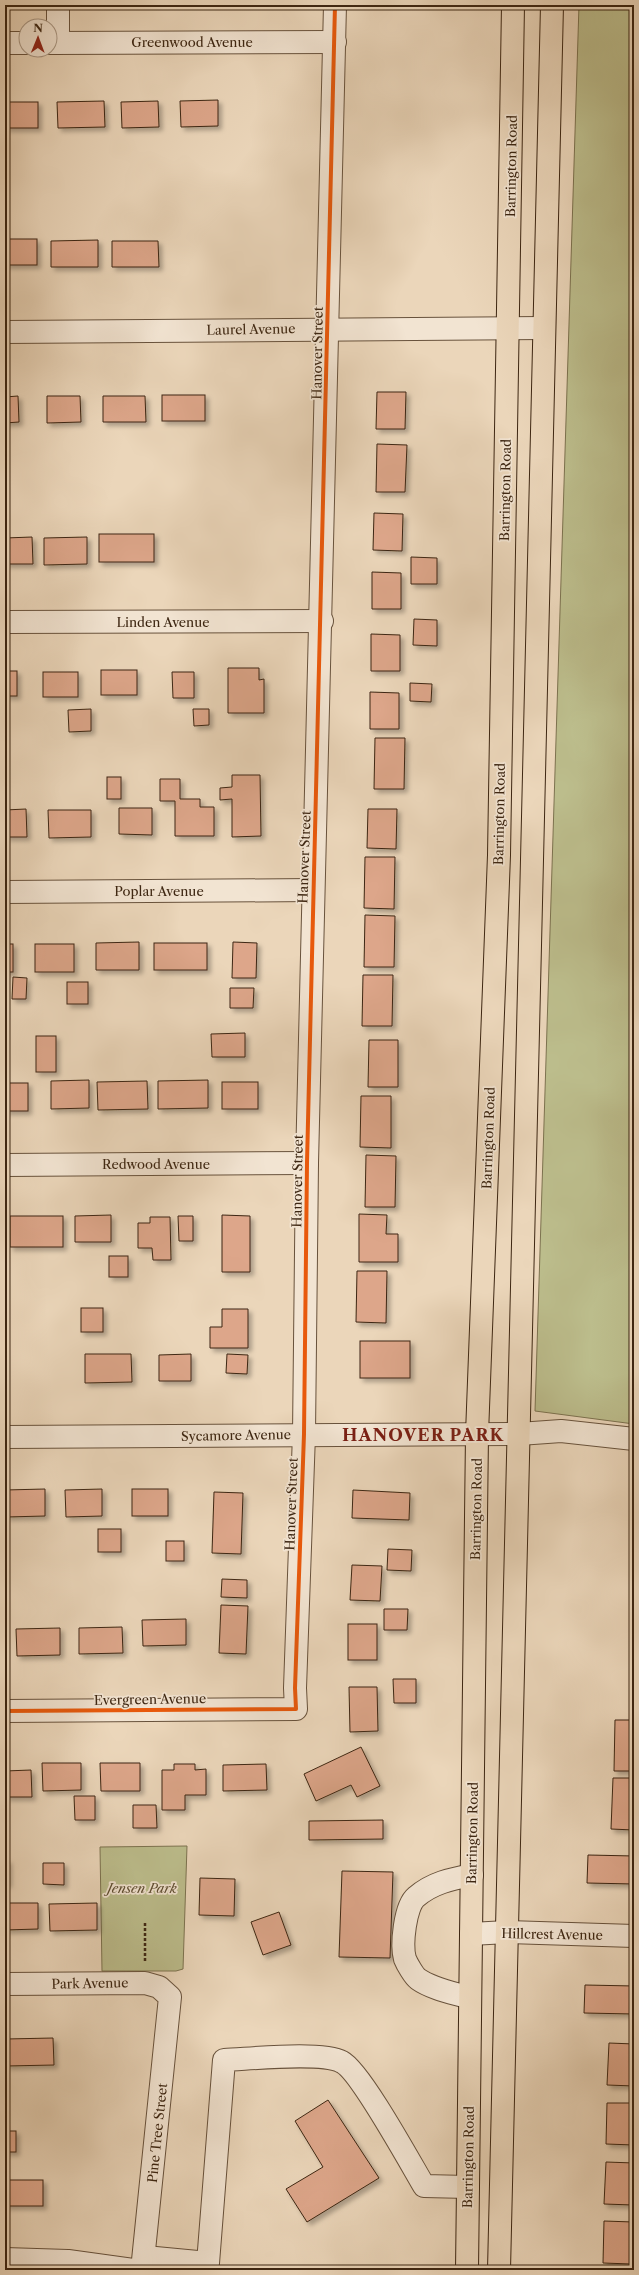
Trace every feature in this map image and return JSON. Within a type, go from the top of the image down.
[{"type":"main road","name":"Barrington Road","points":[[466,2270],[477,1434],[498,855],[513,5]]},
{"type":"main road","points":[[499,2270],[552,5]]},
{"type":"street","points":[[57,18],[58,5]]},
{"type":"street","name":"Hanover Street","points":[[296,1709],[295,1688],[304,1434],[307,1163],[313,890],[322,621],[335,5]]},
{"type":"street","name":"Greenwood Avenue","points":[[58,43],[335,42]]},
{"type":"street","points":[[5,43],[18,43]]},
{"type":"street","name":"Laurel Avenue","points":[[5,332],[328,328],[544,328]]},
{"type":"street","name":"Linden Avenue","points":[[5,622],[322,621]]},
{"type":"street","name":"Poplar Avenue","points":[[5,892],[313,890]]},
{"type":"street","name":"Redwood Avenue","points":[[5,1165],[307,1163]]},
{"type":"street","name":"Sycamore Avenue","points":[[5,1437],[304,1434],[519,1434],[560,1432],[634,1439]]},
{"type":"street","name":"Evergreen Avenue","points":[[5,1711],[296,1709]]},
{"type":"street","points":[[470,1998],[438,1988],[418,1979],[405,1958],[404,1936],[406,1918],[414,1898],[437,1883],[472,1875]]},
{"type":"street","name":"Hillcrest Avenue","points":[[471,1934],[507,1932],[634,1936]]},
{"type":"street","name":"Park Avenue","points":[[5,1984],[145,1983],[159,1987],[170,1997]]},
{"type":"street","name":"Pine Tree Street","points":[[140,2266],[170,1997]]},
{"type":"street","points":[[5,2259],[68,2261],[140,2266],[208,2264],[224,2060],[314,2056],[343,2062],[362,2084],[424,2186],[468,2187]]},
{"type":"path","points":[[145,1923],[145,1983]]},
{"type":"green space","points":[[579,5],[634,5],[634,1424],[535,1411]]},
{"type":"green space","name":"Jensen Park","points":[[187,1846],[183,1969],[176,1971],[102,1971],[100,1847]]},
{"type":"building","points":[[218,100],[218,126],[181,127],[180,101]]},
{"type":"building","points":[[104,101],[105,127],[58,128],[57,102]]},
{"type":"building","points":[[158,101],[159,127],[122,128],[121,102]]},
{"type":"building","points":[[5,102],[38,102],[38,128],[5,128]]},
{"type":"building","points":[[5,239],[37,239],[37,265],[5,265]]},
{"type":"building","points":[[98,240],[98,267],[51,267],[51,241]]},
{"type":"building","points":[[112,241],[158,241],[159,267],[112,267]]},
{"type":"building","points":[[377,392],[406,392],[405,429],[376,429]]},
{"type":"building","points":[[162,395],[205,395],[205,421],[162,421]]},
{"type":"building","points":[[18,396],[19,422],[5,423],[5,397]]},
{"type":"building","points":[[47,396],[80,396],[81,422],[47,423]]},
{"type":"building","points":[[103,396],[145,396],[146,422],[103,422]]},
{"type":"building","points":[[377,444],[407,445],[405,492],[376,492]]},
{"type":"building","points":[[374,513],[403,514],[402,551],[373,550]]},
{"type":"building","points":[[99,534],[154,534],[154,562],[99,562]]},
{"type":"building","points":[[32,537],[33,564],[5,564],[5,538]]},
{"type":"building","points":[[87,537],[87,564],[44,565],[44,538]]},
{"type":"building","points":[[411,557],[437,558],[437,584],[411,584]]},
{"type":"building","points":[[372,572],[401,573],[401,609],[372,609]]},
{"type":"building","points":[[414,619],[437,620],[437,646],[413,645]]},
{"type":"building","points":[[371,634],[400,635],[400,671],[371,671]]},
{"type":"building","points":[[228,668],[259,668],[259,680],[264,679],[264,713],[228,713]]},
{"type":"building","points":[[101,670],[137,670],[137,695],[101,695]]},
{"type":"building","points":[[5,671],[17,671],[17,696],[5,696]]},
{"type":"building","points":[[43,672],[78,672],[78,697],[43,697]]},
{"type":"building","points":[[172,672],[194,672],[194,698],[173,698]]},
{"type":"building","points":[[410,683],[432,684],[431,702],[410,701]]},
{"type":"building","points":[[370,692],[399,693],[399,729],[370,729]]},
{"type":"building","points":[[91,709],[91,731],[69,732],[68,710]]},
{"type":"building","points":[[193,709],[209,709],[209,725],[194,726]]},
{"type":"building","points":[[375,738],[405,738],[404,789],[374,789]]},
{"type":"building","points":[[232,775],[260,775],[261,836],[232,837],[232,799],[220,800],[220,788],[232,787]]},
{"type":"building","points":[[107,777],[121,777],[121,799],[107,799]]},
{"type":"building","points":[[160,779],[180,779],[180,799],[200,799],[200,807],[214,807],[214,836],[175,836],[175,801],[160,801]]},
{"type":"building","points":[[119,808],[152,808],[152,835],[119,834]]},
{"type":"building","points":[[26,809],[27,837],[5,837],[5,810]]},
{"type":"building","points":[[368,809],[397,809],[396,849],[367,848]]},
{"type":"building","points":[[48,810],[91,810],[91,837],[49,838]]},
{"type":"building","points":[[365,857],[395,857],[394,909],[364,908]]},
{"type":"building","points":[[365,915],[395,916],[394,967],[364,967]]},
{"type":"building","points":[[139,942],[139,970],[96,970],[96,943]]},
{"type":"building","points":[[233,942],[257,943],[256,978],[232,978]]},
{"type":"building","points":[[154,943],[207,943],[207,970],[154,970]]},
{"type":"building","points":[[5,944],[13,944],[13,972],[5,972]]},
{"type":"building","points":[[35,944],[74,944],[74,972],[35,972]]},
{"type":"building","points":[[363,975],[393,975],[392,1026],[362,1026]]},
{"type":"building","points":[[13,977],[27,978],[26,999],[12,999]]},
{"type":"building","points":[[67,982],[88,982],[88,1004],[67,1004]]},
{"type":"building","points":[[230,988],[254,988],[253,1008],[230,1008]]},
{"type":"building","points":[[245,1033],[245,1057],[212,1057],[211,1034]]},
{"type":"building","points":[[36,1036],[56,1036],[56,1072],[36,1072]]},
{"type":"building","points":[[369,1040],[398,1040],[398,1087],[368,1087]]},
{"type":"building","points":[[89,1080],[89,1108],[51,1109],[51,1081]]},
{"type":"building","points":[[208,1080],[208,1108],[158,1109],[158,1081]]},
{"type":"building","points":[[147,1081],[148,1109],[98,1110],[97,1082]]},
{"type":"building","points":[[222,1082],[258,1082],[258,1109],[222,1109]]},
{"type":"building","points":[[5,1083],[28,1083],[28,1111],[5,1111]]},
{"type":"building","points":[[361,1096],[391,1096],[391,1148],[360,1147]]},
{"type":"building","points":[[366,1155],[396,1156],[395,1207],[365,1207]]},
{"type":"building","points":[[359,1214],[387,1215],[386,1234],[398,1234],[398,1262],[359,1262]]},
{"type":"building","points":[[111,1215],[111,1242],[75,1242],[75,1216]]},
{"type":"building","points":[[222,1215],[250,1216],[250,1272],[222,1272]]},
{"type":"building","points":[[10,1216],[63,1216],[63,1247],[10,1247]]},
{"type":"building","points":[[178,1216],[193,1216],[193,1241],[179,1241]]},
{"type":"building","points":[[150,1217],[170,1217],[171,1260],[153,1260],[152,1248],[138,1248],[138,1223],[150,1223]]},
{"type":"building","points":[[109,1256],[128,1256],[128,1277],[109,1277]]},
{"type":"building","points":[[357,1271],[387,1271],[386,1323],[356,1322]]},
{"type":"building","points":[[81,1308],[103,1308],[103,1332],[81,1332]]},
{"type":"building","points":[[222,1309],[248,1309],[248,1348],[210,1348],[210,1327],[222,1327]]},
{"type":"building","points":[[360,1341],[410,1341],[410,1378],[360,1378]]},
{"type":"building","points":[[85,1354],[131,1354],[132,1382],[85,1383]]},
{"type":"building","points":[[191,1354],[191,1381],[159,1381],[159,1355]]},
{"type":"building","points":[[227,1354],[248,1355],[247,1374],[226,1373]]},
{"type":"building","points":[[45,1489],[45,1516],[6,1517],[5,1490]]},
{"type":"building","points":[[102,1489],[102,1516],[66,1517],[65,1490]]},
{"type":"building","points":[[132,1489],[168,1489],[168,1516],[132,1516]]},
{"type":"building","points":[[353,1490],[410,1493],[409,1520],[352,1518]]},
{"type":"building","points":[[214,1492],[243,1493],[241,1554],[212,1553]]},
{"type":"building","points":[[98,1529],[121,1529],[121,1552],[98,1552]]},
{"type":"building","points":[[166,1541],[184,1541],[184,1561],[166,1561]]},
{"type":"building","points":[[388,1549],[412,1550],[411,1571],[387,1570]]},
{"type":"building","points":[[352,1565],[382,1566],[380,1601],[350,1600]]},
{"type":"building","points":[[222,1579],[247,1580],[247,1598],[221,1597]]},
{"type":"building","points":[[221,1605],[248,1606],[246,1654],[219,1653]]},
{"type":"building","points":[[384,1609],[408,1609],[407,1630],[384,1630]]},
{"type":"building","points":[[186,1619],[186,1645],[143,1646],[142,1620]]},
{"type":"building","points":[[348,1624],[377,1624],[377,1660],[348,1660]]},
{"type":"building","points":[[122,1627],[123,1653],[79,1654],[79,1628]]},
{"type":"building","points":[[60,1628],[60,1655],[17,1656],[16,1629]]},
{"type":"building","points":[[393,1679],[416,1679],[416,1703],[394,1703]]},
{"type":"building","points":[[349,1687],[377,1687],[378,1731],[350,1732]]},
{"type":"building","points":[[615,1720],[634,1720],[634,1771],[614,1771]]},
{"type":"building","points":[[361,1747],[380,1786],[357,1797],[351,1785],[316,1801],[304,1774]]},
{"type":"building","points":[[42,1763],[81,1763],[81,1790],[43,1791]]},
{"type":"building","points":[[100,1763],[140,1763],[140,1791],[101,1791]]},
{"type":"building","points":[[174,1764],[195,1764],[195,1770],[206,1769],[206,1795],[185,1795],[185,1810],[162,1810],[162,1770],[174,1770]]},
{"type":"building","points":[[266,1764],[267,1790],[223,1791],[223,1765]]},
{"type":"building","points":[[31,1770],[32,1797],[5,1797],[5,1771]]},
{"type":"building","points":[[613,1778],[634,1778],[634,1830],[611,1829]]},
{"type":"building","points":[[74,1796],[95,1796],[95,1820],[75,1820]]},
{"type":"building","points":[[133,1805],[156,1805],[157,1828],[133,1828]]},
{"type":"building","points":[[383,1820],[383,1839],[309,1840],[309,1821]]},
{"type":"building","points":[[588,1855],[634,1856],[634,1884],[587,1883]]},
{"type":"building","points":[[5,1860],[8,1860],[8,1884],[5,1884]]},
{"type":"building","points":[[43,1863],[64,1863],[64,1885],[43,1884]]},
{"type":"building","points":[[342,1871],[393,1872],[390,1958],[339,1957]]},
{"type":"building","points":[[200,1878],[235,1879],[234,1916],[199,1915]]},
{"type":"building","points":[[5,1903],[38,1903],[38,1929],[5,1930]]},
{"type":"building","points":[[97,1903],[97,1930],[50,1931],[49,1904]]},
{"type":"building","points":[[279,1912],[291,1945],[263,1955],[251,1922]]},
{"type":"building","points":[[585,1985],[634,1986],[634,2014],[584,2013]]},
{"type":"building","points":[[53,2038],[54,2065],[6,2066],[6,2039]]},
{"type":"building","points":[[609,2043],[634,2044],[634,2086],[607,2085]]},
{"type":"building","points":[[328,2100],[379,2178],[307,2222],[286,2189],[323,2167],[295,2121]]},
{"type":"building","points":[[607,2103],[634,2103],[634,2145],[606,2144]]},
{"type":"building","points":[[5,2131],[16,2131],[16,2152],[5,2152]]},
{"type":"building","points":[[606,2162],[634,2163],[633,2205],[604,2204]]},
{"type":"building","points":[[5,2180],[43,2180],[43,2206],[5,2206]]},
{"type":"building","points":[[604,2221],[633,2222],[631,2264],[603,2263]]},
{"type":"cycle path","points":[[5,1711],[296,1709],[295,1688],[304,1434],[307,1163],[335,5]]},
{"type":"district","name":"HANOVER PARK","points":[[423,1435]]}]
